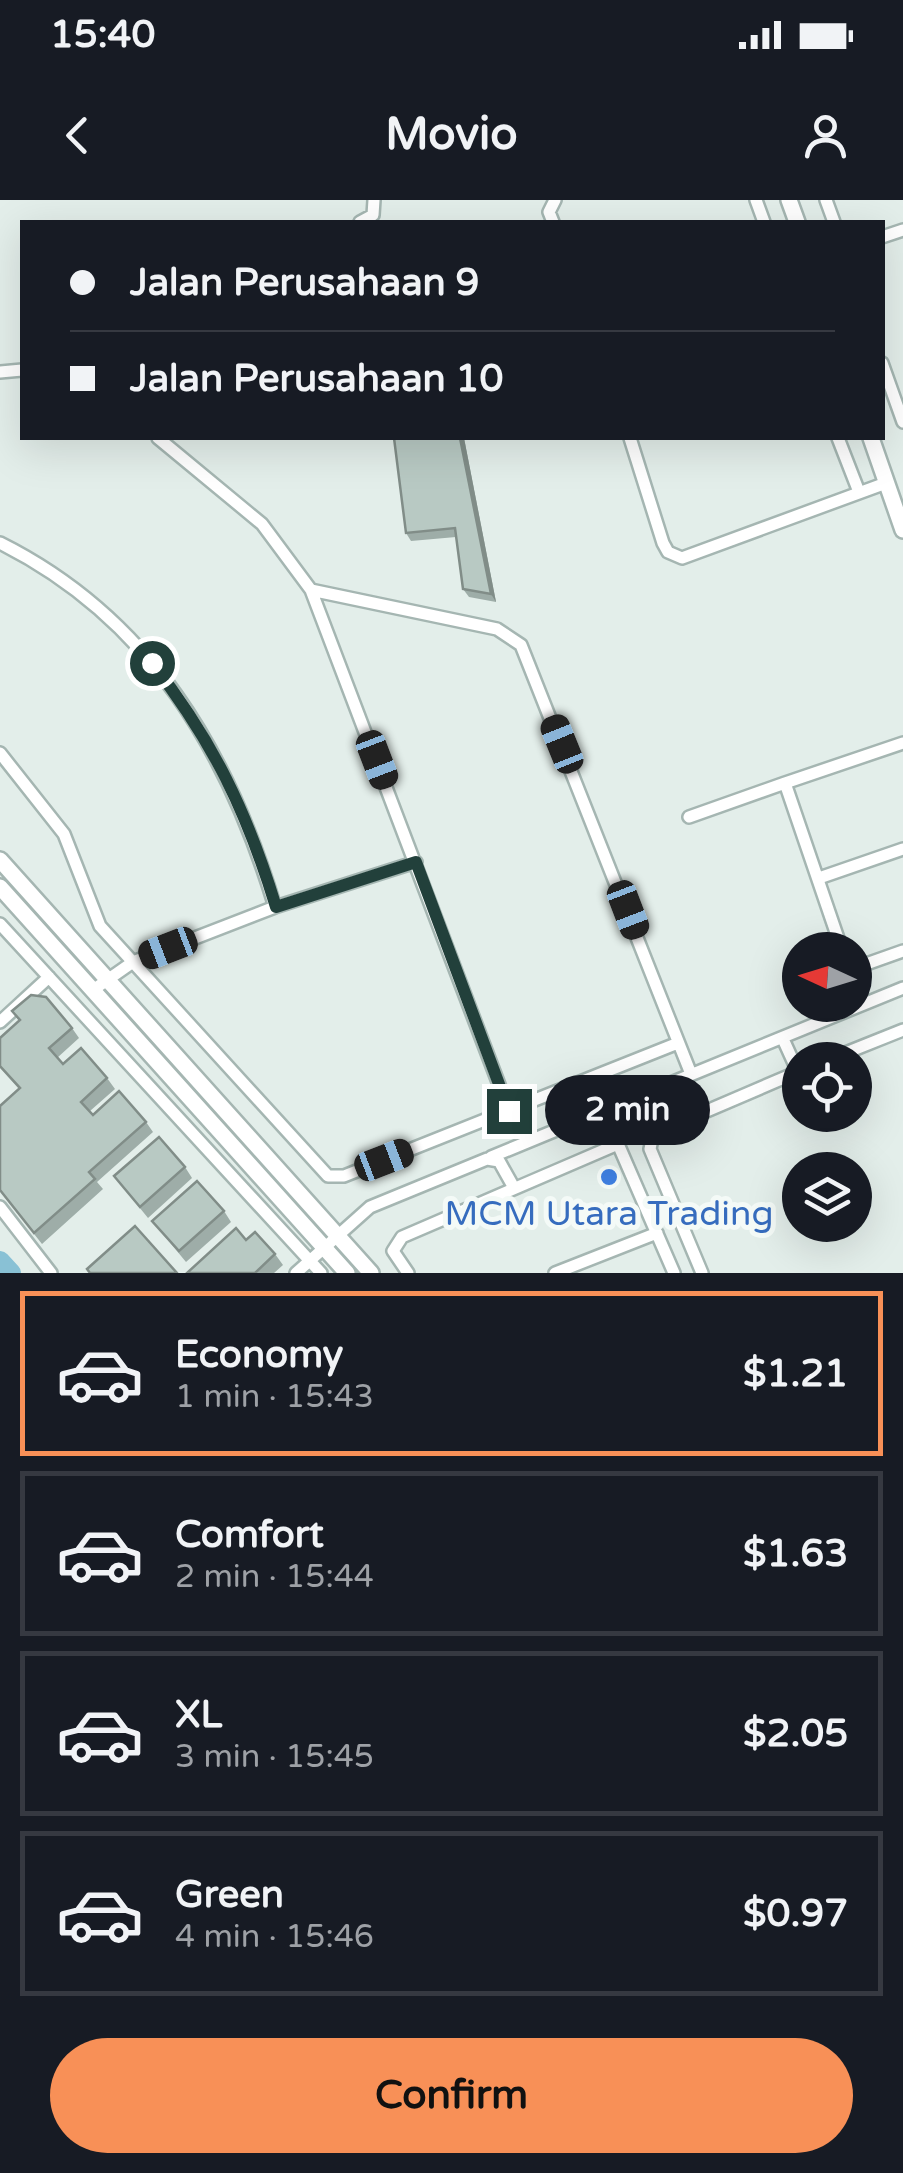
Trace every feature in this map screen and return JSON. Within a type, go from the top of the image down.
[{"type":"street","points":[[364,220],[373,216],[374,200]]},
{"type":"street","points":[[885,371],[903,422]]},
{"type":"street","points":[[160,440],[262,524],[312,590],[509,1111]]},
{"type":"street","points":[[631,440],[663,543],[668,552],[682,558],[886,483]]},
{"type":"street","points":[[839,440],[859,492]]},
{"type":"street","points":[[871,440],[903,530]]},
{"type":"street","points":[[0,543],[34,560],[90,599],[132,638],[171,688],[203,732],[231,782],[276,907]]},
{"type":"street","points":[[312,590],[497,629],[522,645],[691,1074]]},
{"type":"street","points":[[688,818],[903,743]]},
{"type":"street","points":[[0,753],[64,834],[100,926],[328,1176],[344,1176],[678,1043]]},
{"type":"street","points":[[786,783],[836,932]]},
{"type":"street","points":[[818,878],[903,848]]},
{"type":"street","points":[[0,860],[371,1273]]},
{"type":"street","points":[[93,990],[107,976],[133,962],[276,907],[416,862]]},
{"type":"street","points":[[0,888],[347,1273]]},
{"type":"street","points":[[0,924],[321,1273]]},
{"type":"street","points":[[872,962],[903,952]]},
{"type":"street","points":[[0,1022],[49,977]]},
{"type":"street","points":[[872,997],[903,988]]},
{"type":"street","points":[[296,1273],[335,1234],[370,1207],[783,1039],[816,1022]]},
{"type":"street","points":[[872,1042],[903,1030]]},
{"type":"street","points":[[702,1273],[650,1149],[653,1134],[782,1079]]},
{"type":"street","points":[[617,1105],[612,1123],[618,1144],[674,1273]]},
{"type":"street","points":[[408,1273],[393,1251],[402,1238],[513,1186],[618,1144]]},
{"type":"street","points":[[487,1159],[500,1160],[513,1186]]},
{"type":"street","points":[[0,1206],[51,1273]]},
{"type":"street","points":[[555,1273],[656,1232]]},
{"type":"building","points":[[394,440],[460,440],[491,594],[463,589],[455,528],[406,533]]},
{"type":"building","points":[[31,995],[46,997],[72,1028],[49,1048],[63,1064],[81,1048],[107,1078],[81,1102],[93,1115],[119,1091],[146,1122],[89,1172],[95,1179],[34,1233],[0,1190],[0,1106],[20,1088],[0,1066],[0,1038],[20,1020],[12,1011]]},
{"type":"building","points":[[159,1137],[185,1167],[140,1207],[114,1176]]},
{"type":"building","points":[[197,1181],[224,1211],[179,1251],[152,1221]]},
{"type":"building","points":[[135,1226],[177,1273],[90,1273],[87,1269]]},
{"type":"building","points":[[236,1228],[246,1240],[255,1232],[275,1254],[255,1273],[187,1273]]},
{"type":"waterway","points":[[0,1261],[11,1273]]},
{"type":"place","name":"MCM Utara Trading","points":[[609,1177]]},
{"type":"route","points":[[152,663],[203,732],[231,782],[276,907],[416,862],[509,1111]]}]
